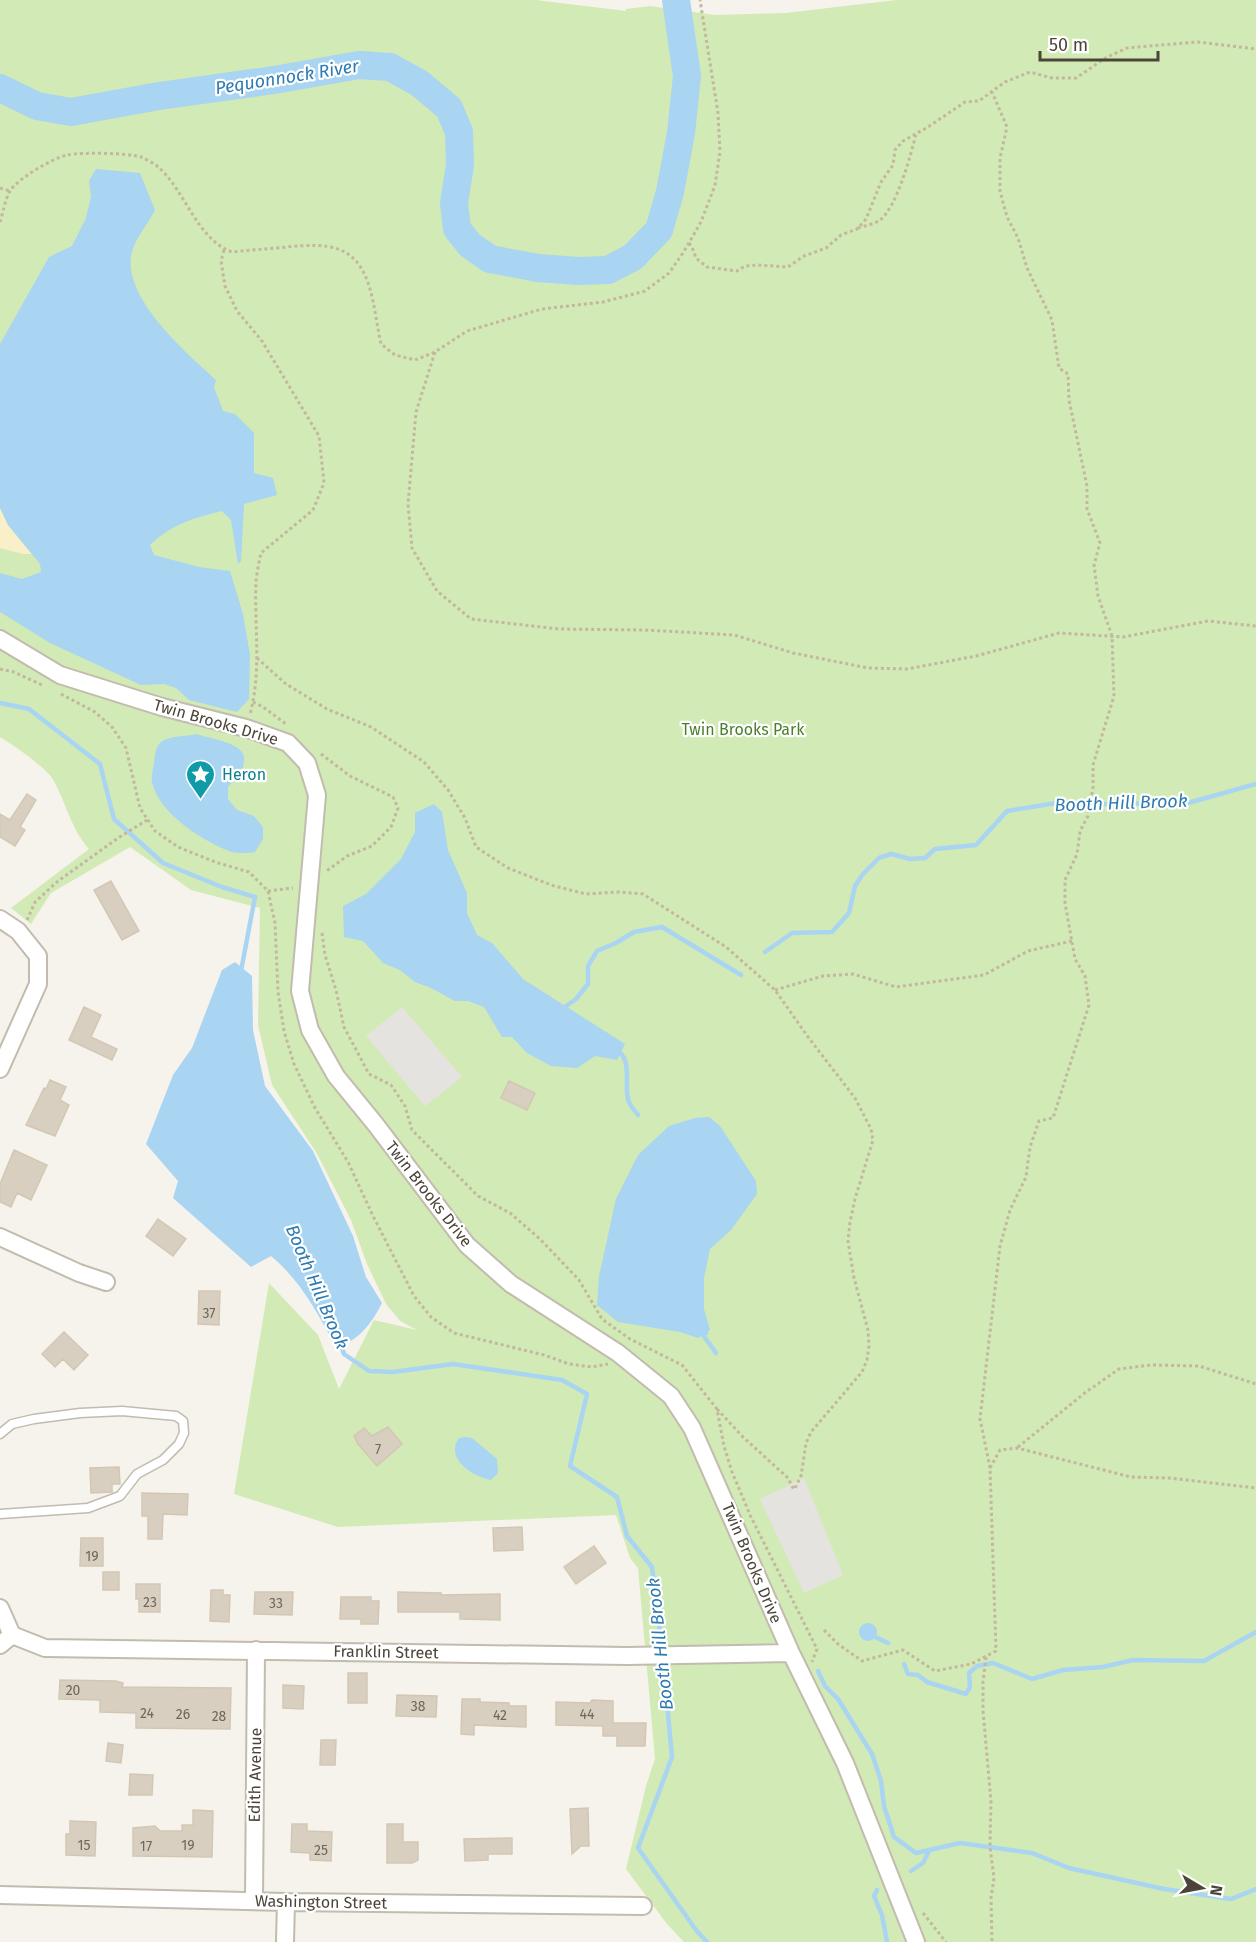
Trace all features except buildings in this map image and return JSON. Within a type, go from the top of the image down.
[{"type":"street","name":"Twin Brooks Drive","points":[[0,639],[60,675],[162,706],[246,728],[288,743],[307,763],[317,795],[300,991],[310,1030],[336,1076],[467,1245],[512,1284],[618,1353],[671,1396],[692,1428],[712,1470],[791,1653],[845,1763],[916,1942]]},
{"type":"street","points":[[0,919],[18,931],[38,956],[39,984],[0,1069]]},
{"type":"street","points":[[0,1237],[79,1273],[106,1282]]},
{"type":"street","name":"Franklin Street","points":[[0,1608],[6,1640],[45,1648],[627,1656],[791,1653]]},
{"type":"street","name":"Edith Avenue","points":[[254,1901],[256,1650]]},
{"type":"street","name":"Washington Street","points":[[0,1895],[286,1902],[643,1906]]},
{"type":"street","points":[[285,1942],[286,1902]]},
{"type":"lane","points":[[0,1434],[12,1424],[34,1419],[80,1413],[122,1411],[176,1416],[183,1421],[184,1433],[178,1444],[163,1460],[138,1474],[120,1496],[88,1508],[0,1515]]},
{"type":"path","points":[[0,222],[10,190],[38,167],[67,155],[108,154],[141,157],[156,165],[168,177],[204,230],[224,250],[232,252],[316,244],[332,246],[345,252],[356,261],[370,289],[381,344],[395,355],[415,360],[435,352],[466,331],[542,309],[603,302],[645,291],[669,273],[689,243],[701,222],[715,185],[720,153],[718,113],[700,0]]},
{"type":"path","points":[[857,229],[866,219],[880,182],[893,165],[895,150],[903,141],[965,102],[979,101],[1005,82],[1030,72],[1052,78],[1076,78],[1107,57],[1127,48],[1198,42],[1256,49]]},
{"type":"path","points":[[824,1630],[838,1644],[862,1661],[903,1650],[935,1671],[971,1664],[996,1651],[990,1468],[980,1419],[1000,1246],[1011,1210],[1026,1177],[1030,1147],[1039,1121],[1053,1118],[1089,1005],[1085,976],[1075,959],[1065,903],[1065,880],[1077,854],[1080,831],[1088,816],[1093,788],[1093,765],[1114,696],[1112,636],[1098,596],[1094,565],[1100,543],[1087,509],[1088,486],[1069,400],[1068,374],[1059,368],[1052,320],[1027,268],[1018,238],[1007,217],[1000,191],[1000,158],[1007,127],[992,92]]},
{"type":"path","points":[[689,243],[696,258],[707,267],[737,271],[745,266],[757,265],[788,267],[804,256],[826,248],[841,235],[880,220],[893,201],[908,166],[916,134]]},
{"type":"path","points":[[0,188],[10,190]]},
{"type":"path","points":[[224,250],[221,261],[225,286],[237,311],[262,341],[319,435],[324,483],[313,510],[261,553],[256,579],[257,658],[254,695]]},
{"type":"path","points":[[435,352],[414,424],[408,504],[412,548],[437,591],[471,619],[559,629],[645,630],[734,635],[803,655],[868,668],[907,669],[976,656],[1059,633],[1124,637],[1208,621],[1256,626]]},
{"type":"path","points":[[257,658],[286,684],[327,709],[371,727],[424,762],[448,790],[465,818],[476,847],[508,868],[551,885],[586,894],[619,892],[643,894],[726,947],[775,990],[855,1098],[871,1129],[873,1140],[855,1199],[848,1241],[854,1278],[868,1330],[867,1360],[855,1382],[819,1420],[811,1432],[806,1443],[801,1476],[794,1490],[788,1478],[743,1437],[682,1365],[630,1339],[602,1319],[579,1280],[540,1239],[510,1213],[478,1196],[412,1130],[405,1106],[391,1085],[369,1074],[344,1027],[325,955],[321,929]]},
{"type":"path","points":[[253,702],[287,726]]},
{"type":"path","points":[[318,751],[350,776],[393,797],[398,807],[391,827],[372,846],[347,856],[328,870],[326,879]]},
{"type":"path","points":[[18,931],[29,917],[35,902],[50,888],[118,838],[147,820]]},
{"type":"path","points":[[775,990],[823,976],[853,974],[896,987],[984,975],[1028,951],[1072,941]]},
{"type":"path","points":[[1017,1448],[1086,1392],[1119,1369],[1151,1365],[1199,1366],[1256,1384]]},
{"type":"path","points":[[717,1409],[732,1472],[751,1517],[817,1649],[812,1664]]},
{"type":"path","points":[[990,1468],[1000,1450],[1017,1448],[1131,1477],[1181,1479],[1256,1488]]},
{"type":"path","points":[[986,1656],[983,1692],[991,1801],[990,1847],[994,1878],[991,1898],[992,1942]]},
{"type":"path","points":[[918,1909],[935,1926],[946,1942]]},
{"type":"green space","name":"Twin Brooks Park","points":[[0,0],[536,0],[626,11],[626,9],[650,6],[715,15],[785,13],[897,0],[1256,0],[1256,1942],[684,1942],[667,1924],[626,1869],[646,1786],[655,1759],[638,1568],[630,1558],[616,1515],[338,1527],[234,1494],[269,1283],[318,1335],[339,1389],[374,1320],[417,1330],[400,1321],[386,1304],[367,1264],[351,1220],[316,1152],[272,1085],[258,1025],[260,908],[191,890],[130,847],[51,893],[31,924],[11,908],[89,849],[77,832],[52,778],[36,762],[0,737]]},
{"type":"sand","points":[[0,508],[8,525],[32,554],[0,548]]},
{"type":"shaded area","points":[[402,1007],[462,1077],[425,1106],[366,1036]]},
{"type":"shaded area","points":[[804,1478],[843,1575],[804,1593],[760,1499]]},
{"type":"water","points":[[96,169],[140,173],[155,210],[134,246],[131,264],[134,283],[157,320],[172,338],[216,380],[214,387],[223,411],[235,414],[254,433],[254,473],[273,478],[277,495],[244,504],[241,561],[238,564],[231,520],[222,511],[184,523],[150,545],[154,555],[199,567],[230,571],[243,614],[250,655],[249,699],[237,712],[189,700],[176,688],[164,684],[141,685],[50,643],[0,612],[0,573],[22,579],[41,572],[40,564],[8,525],[0,508],[0,344],[49,257],[72,246],[86,218],[91,196],[89,181]]},
{"type":"water","points":[[197,734],[231,744],[242,752],[243,768],[228,787],[228,799],[237,810],[254,816],[263,827],[263,839],[255,852],[232,852],[196,834],[163,805],[156,793],[152,777],[159,744],[169,738]]},
{"type":"water","points":[[434,804],[442,812],[448,850],[467,893],[467,913],[477,935],[492,943],[523,979],[625,1044],[617,1060],[595,1056],[577,1068],[551,1066],[527,1053],[512,1037],[502,1037],[484,1007],[468,1001],[455,1001],[415,982],[400,970],[383,963],[363,941],[344,937],[343,906],[366,894],[401,859],[415,832],[415,813]]},
{"type":"water","points":[[235,962],[252,976],[253,1030],[265,1086],[313,1151],[353,1236],[366,1277],[382,1303],[363,1331],[343,1344],[335,1345],[299,1286],[271,1256],[251,1267],[173,1198],[178,1181],[146,1144],[173,1075],[192,1048],[222,970]]},
{"type":"water","points":[[709,1117],[720,1126],[756,1181],[757,1194],[731,1230],[710,1249],[704,1278],[704,1309],[710,1330],[698,1338],[680,1332],[618,1322],[597,1305],[599,1276],[616,1199],[638,1155],[669,1126],[695,1118]]},
{"type":"water","points":[[459,1438],[472,1438],[497,1459],[498,1473],[491,1480],[469,1471],[458,1460],[455,1446]]},
{"type":"water","points":[[868,1623],[874,1626],[877,1632],[874,1638],[868,1641],[862,1638],[859,1632],[862,1626]]},
{"type":"waterway","name":"Pequonnock River","points":[[0,88],[37,106],[71,112],[359,65],[390,67],[419,83],[449,108],[459,132],[460,165],[454,203],[457,229],[470,245],[490,259],[538,268],[578,271],[608,270],[633,257],[659,230],[670,192],[681,133],[687,76],[676,0]]},
{"type":"waterway","name":"Booth Hill Brook","points":[[0,703],[29,709],[100,764],[114,819],[163,863],[222,887],[255,897],[241,971]]},
{"type":"waterway","name":"Booth Hill Brook","points":[[765,952],[792,933],[832,932],[849,913],[855,886],[879,858],[891,854],[910,859],[925,858],[935,849],[976,845],[1007,811],[1062,802],[1188,803],[1256,784]]},
{"type":"waterway","points":[[562,1009],[576,999],[588,984],[588,966],[597,951],[634,932],[662,927],[741,975]]},
{"type":"waterway","points":[[616,1050],[624,1059],[628,1099],[638,1115]]},
{"type":"waterway","points":[[706,1333],[703,1335],[716,1353]]},
{"type":"waterway","name":"Booth Hill Brook","points":[[340,1341],[344,1354],[369,1371],[393,1372],[453,1364],[562,1380],[587,1394],[570,1466],[617,1497],[627,1536],[652,1567],[662,1650]]},
{"type":"waterway","points":[[904,1664],[908,1674],[918,1675],[927,1682],[966,1694],[970,1687],[969,1673],[977,1666],[993,1663],[1032,1679],[1063,1670],[1103,1667],[1133,1660],[1204,1661],[1256,1632]]},
{"type":"waterway","points":[[871,1635],[888,1643]]},
{"type":"waterway","name":"Booth Hill Brook","points":[[663,1659],[672,1757],[638,1848],[707,1942]]},
{"type":"waterway","points":[[818,1671],[825,1686],[838,1699],[872,1754],[894,1837],[916,1853],[960,1843],[1032,1853],[1069,1868],[1164,1889],[1231,1899],[1256,1889]]},
{"type":"waterway","points":[[911,1871],[923,1863],[929,1851]]},
{"type":"waterway","points":[[877,1890],[874,1896],[882,1915],[887,1942]]},
{"type":"place","name":"Heron","points":[[201,800]]}]
